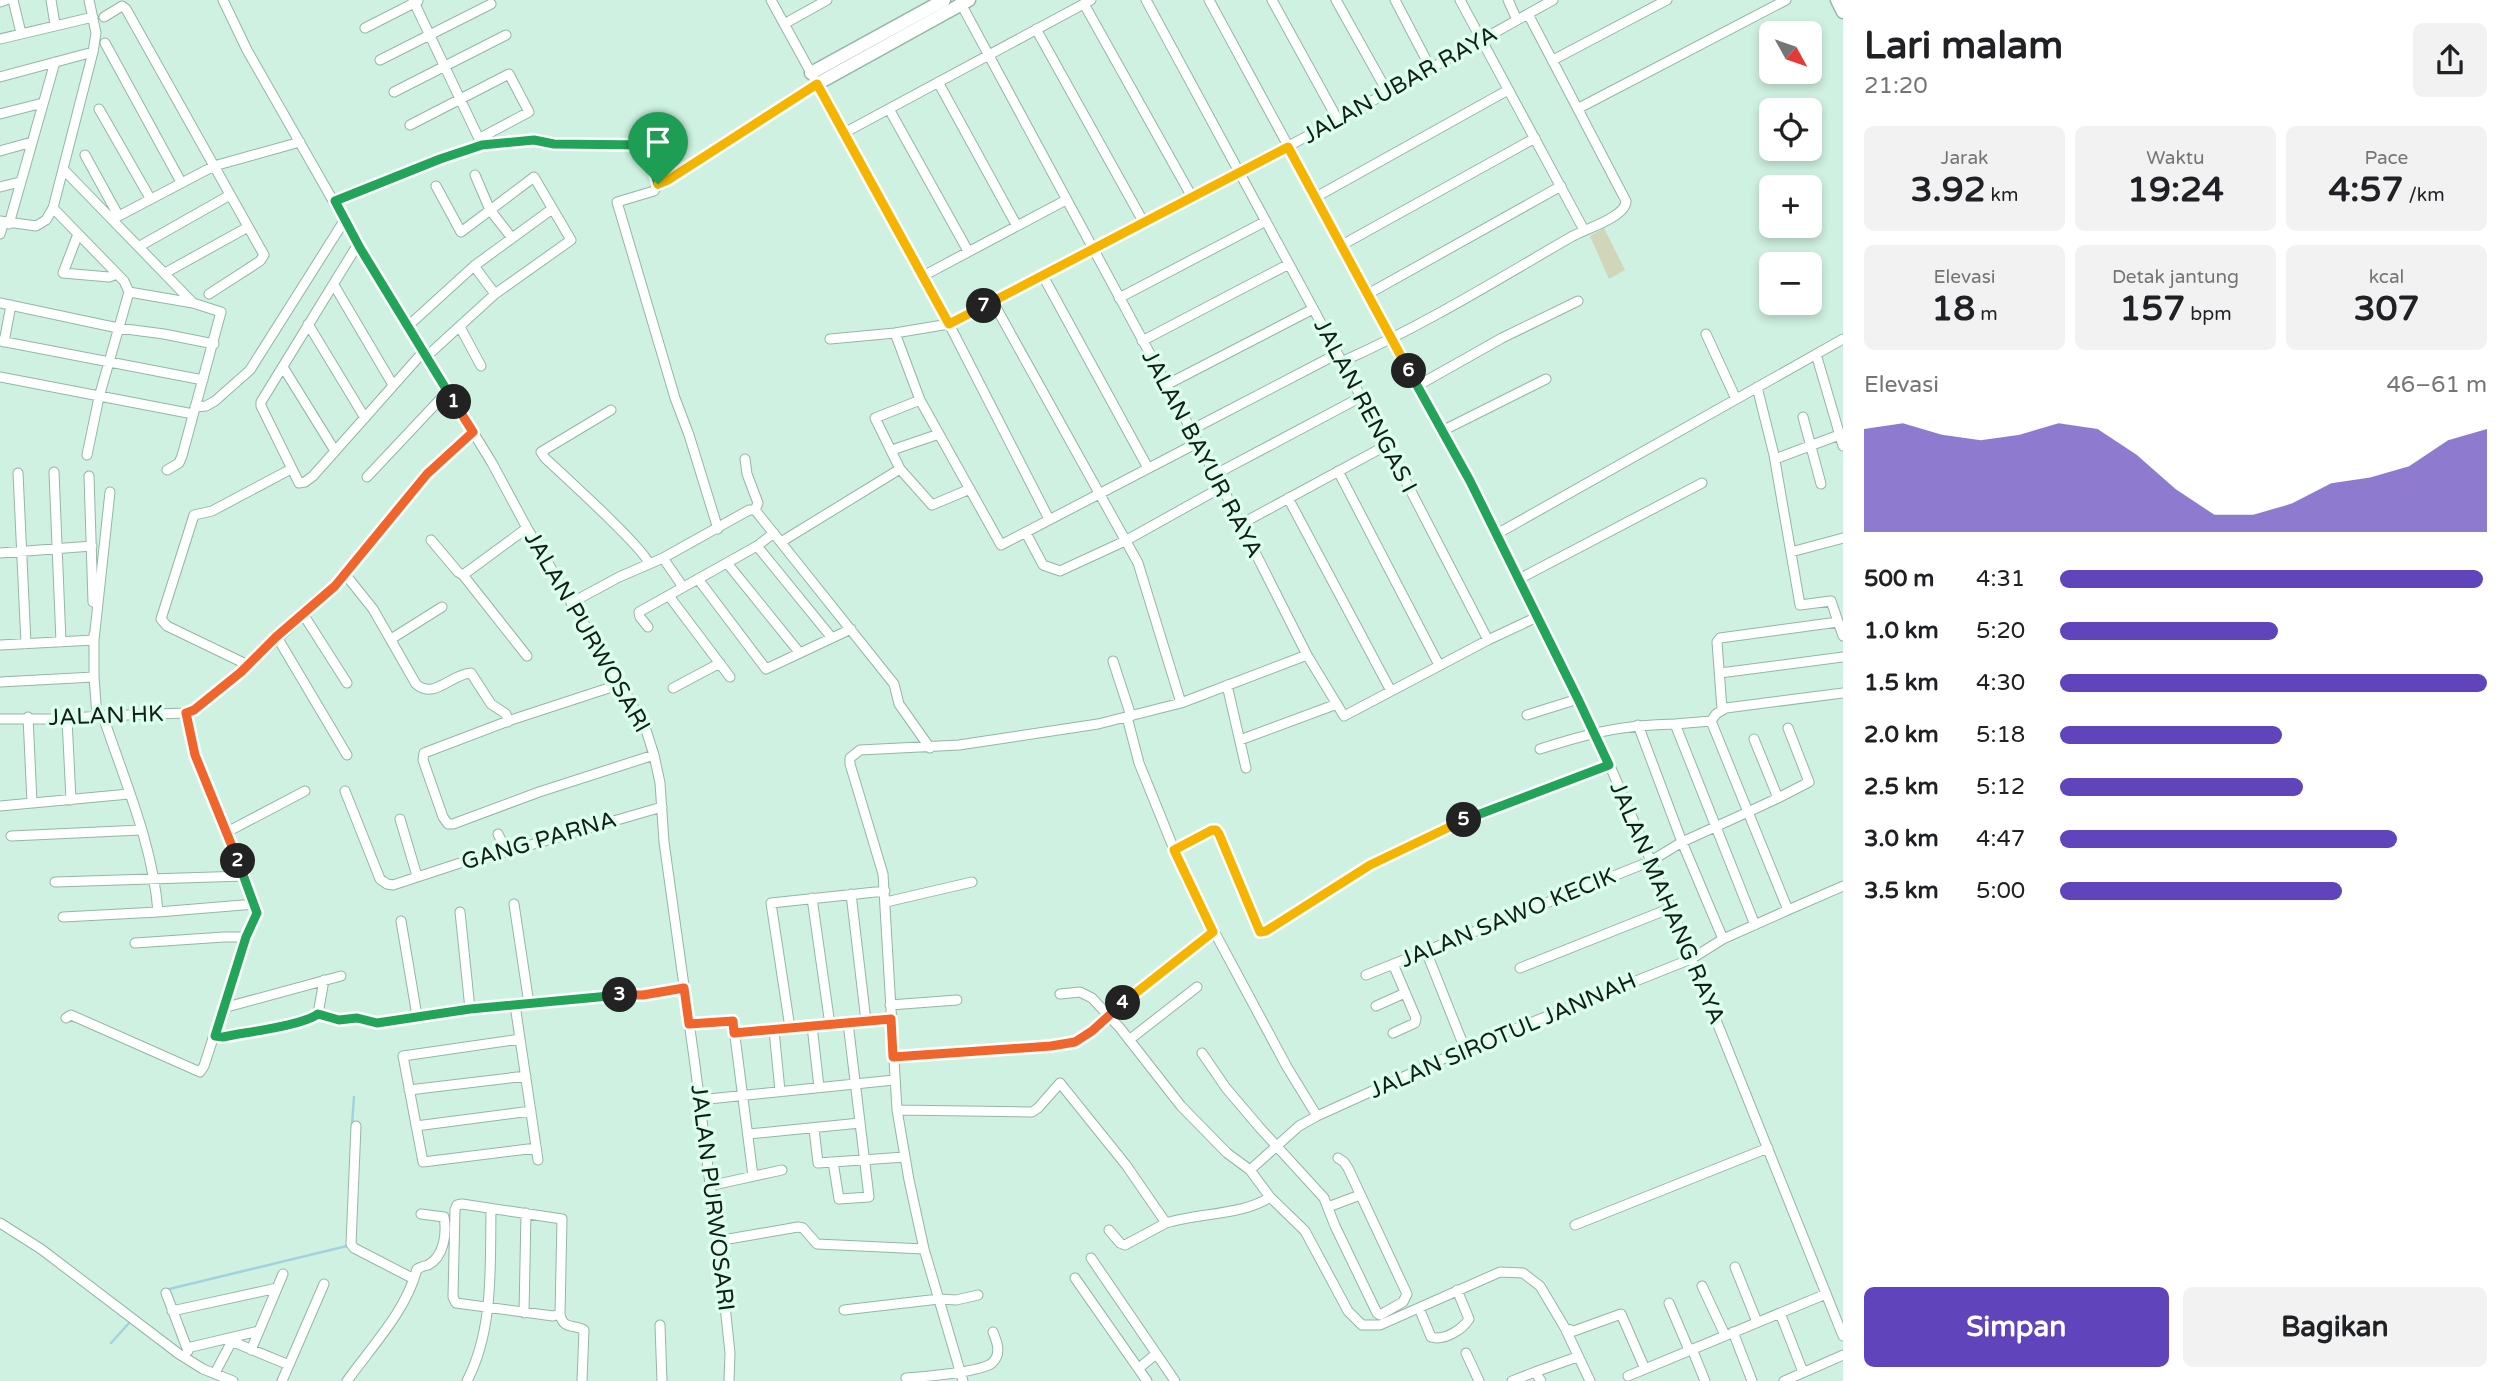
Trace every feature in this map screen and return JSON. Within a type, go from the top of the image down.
[{"type":"street","points":[[0,2],[6,0]]},
{"type":"street","points":[[13,0],[21,33]]},
{"type":"street","points":[[51,0],[55,24]]},
{"type":"street","points":[[4,222],[36,226],[42,224],[53,208],[93,52],[96,33],[89,0]]},
{"type":"street","name":"JALAN PURWOSARI","points":[[223,0],[247,50],[344,221],[473,432],[646,730],[654,755],[662,807],[664,842],[717,1241],[730,1353],[729,1381]]},
{"type":"street","points":[[771,0],[949,324],[1049,519]]},
{"type":"street","points":[[784,24],[827,0]]},
{"type":"street","points":[[718,528],[690,435],[675,398],[617,201],[654,191],[658,184],[668,180],[814,79],[944,0]]},
{"type":"street","name":"JALAN RENGAS I","points":[[1146,0],[1387,445],[1488,640]]},
{"type":"street","name":"JALAN MAHANG RAYA","points":[[1209,0],[1470,481],[1594,732],[1671,908],[1843,1336]]},
{"type":"street","points":[[1272,0],[1338,120]]},
{"type":"street","points":[[1336,0],[1388,93]]},
{"type":"street","points":[[1395,0],[1430,67]]},
{"type":"street","points":[[1460,0],[1584,230]]},
{"type":"street","points":[[1508,0],[1517,20]]},
{"type":"street","name":"JALAN UBAR RAYA","points":[[830,339],[895,333],[949,324],[1240,173],[1553,0]]},
{"type":"street","points":[[1553,60],[1667,0]]},
{"type":"street","points":[[1579,108],[1773,3],[1786,0]]},
{"type":"street","points":[[1837,0],[1843,12]]},
{"type":"street","points":[[365,28],[416,1],[481,141]]},
{"type":"street","points":[[829,70],[963,1]]},
{"type":"street","name":"JALAN BAYUR RAYA","points":[[963,1],[1066,200],[1222,486],[1307,655],[1337,704]]},
{"type":"street","points":[[844,133],[1088,2],[1192,197]]},
{"type":"street","points":[[380,60],[491,4]]},
{"type":"street","points":[[104,17],[122,6],[126,9],[264,254],[262,258],[209,293]]},
{"type":"street","points":[[1191,430],[1339,358],[1392,340],[1584,230],[1620,214],[1626,207],[1626,201],[1579,108],[1528,14]]},
{"type":"street","points":[[0,39],[93,17]]},
{"type":"street","points":[[1036,29],[1144,223]]},
{"type":"street","points":[[394,92],[506,35]]},
{"type":"street","points":[[105,43],[181,182]]},
{"type":"street","points":[[0,77],[93,52]]},
{"type":"street","points":[[0,234],[20,182],[55,62]]},
{"type":"street","points":[[335,201],[481,141],[529,112],[509,74],[410,125]]},
{"type":"street","points":[[938,82],[1017,226]]},
{"type":"street","points":[[1316,197],[1508,90]]},
{"type":"street","points":[[0,114],[43,103]]},
{"type":"street","points":[[99,109],[150,198]]},
{"type":"street","points":[[889,109],[968,251]]},
{"type":"street","points":[[1342,245],[1535,138]]},
{"type":"street","points":[[481,141],[534,140],[554,144],[646,145],[658,184]]},
{"type":"street","points":[[0,151],[32,142]]},
{"type":"street","points":[[116,217],[214,166],[300,142]]},
{"type":"street","points":[[85,155],[116,217]]},
{"type":"street","points":[[64,170],[116,217],[193,303]]},
{"type":"street","points":[[475,175],[491,210],[512,238]]},
{"type":"street","points":[[358,244],[263,397],[261,406],[295,478],[302,484],[313,476],[393,385],[425,354],[460,327],[495,294],[571,240],[534,177],[461,232],[436,186]]},
{"type":"street","points":[[0,187],[20,182]]},
{"type":"street","points":[[1368,294],[1561,186]]},
{"type":"street","points":[[140,246],[230,195]]},
{"type":"street","points":[[923,276],[1066,200]]},
{"type":"street","points":[[53,208],[117,274],[129,292],[193,303],[221,312],[182,456],[179,463],[167,470]]},
{"type":"street","points":[[408,326],[474,266],[552,209]]},
{"type":"street","points":[[0,377],[99,397],[194,410],[206,406],[250,370],[344,221]]},
{"type":"street","points":[[1119,298],[1266,221]]},
{"type":"street","points":[[165,273],[248,227]]},
{"type":"street","points":[[78,234],[63,273],[69,276],[109,277],[117,274]]},
{"type":"street","points":[[1142,341],[1289,264]]},
{"type":"street","points":[[474,266],[495,294]]},
{"type":"street","points":[[1043,276],[1148,468]]},
{"type":"street","points":[[334,285],[393,385]]},
{"type":"street","points":[[87,455],[99,397],[129,292]]},
{"type":"street","points":[[1417,386],[1502,338],[1578,301]]},
{"type":"street","points":[[993,302],[1138,563],[1181,703]]},
{"type":"street","points":[[0,303],[118,328],[214,344]]},
{"type":"street","points":[[11,305],[2,342],[203,380]]},
{"type":"street","points":[[1166,385],[1313,309]]},
{"type":"street","points":[[308,324],[365,418]]},
{"type":"street","points":[[460,327],[481,366]]},
{"type":"street","points":[[895,333],[920,400],[1001,545],[1197,443]]},
{"type":"street","points":[[1706,334],[1736,399]]},
{"type":"street","points":[[1495,535],[1843,339]]},
{"type":"street","points":[[1816,354],[1843,446]]},
{"type":"street","points":[[283,367],[335,451]]},
{"type":"street","points":[[1442,431],[1546,379]]},
{"type":"street","points":[[1756,387],[1775,459],[1800,606],[1843,597]]},
{"type":"street","points":[[367,477],[447,392]]},
{"type":"street","points":[[1214,475],[1361,397]]},
{"type":"street","points":[[920,400],[875,418],[900,469],[932,505],[970,489]]},
{"type":"street","points":[[611,410],[545,448],[542,454],[633,542],[648,559],[649,564]]},
{"type":"street","points":[[1803,417],[1821,484]]},
{"type":"street","name":"JALAN HK","points":[[0,719],[67,719],[186,713],[194,710],[248,665],[345,574],[427,474],[473,432]]},
{"type":"street","points":[[892,450],[939,434]]},
{"type":"street","points":[[1775,459],[1839,435]]},
{"type":"street","points":[[1241,524],[1387,445]]},
{"type":"street","points":[[745,459],[747,474],[758,503],[755,510]]},
{"type":"street","points":[[248,665],[167,626],[161,619],[194,515],[212,511],[291,469]]},
{"type":"street","points":[[781,542],[900,469]]},
{"type":"street","points":[[1338,471],[1439,665]]},
{"type":"street","points":[[54,472],[61,642]]},
{"type":"street","points":[[18,473],[26,644]]},
{"type":"street","points":[[89,477],[94,677],[100,716],[129,794],[155,877],[158,912]]},
{"type":"street","points":[[1519,579],[1702,483]]},
{"type":"street","points":[[1026,533],[1043,565],[1060,571],[1125,541],[1222,486]]},
{"type":"street","points":[[94,640],[110,492]]},
{"type":"street","points":[[1288,498],[1391,691]]},
{"type":"street","points":[[571,603],[663,558],[749,510],[755,510]]},
{"type":"street","points":[[755,510],[894,684],[899,704],[930,748]]},
{"type":"street","points":[[463,575],[527,528]]},
{"type":"street","points":[[648,628],[639,612],[757,546],[774,533]]},
{"type":"street","points":[[1791,552],[1843,538]]},
{"type":"street","points":[[431,540],[463,575],[527,656]]},
{"type":"street","points":[[0,553],[92,545]]},
{"type":"street","points":[[757,546],[832,638]]},
{"type":"street","points":[[663,558],[683,587]]},
{"type":"street","points":[[727,563],[799,652]]},
{"type":"street","points":[[345,574],[373,609],[421,688],[433,689],[462,674],[471,673],[491,704],[506,714],[508,722]]},
{"type":"street","points":[[698,579],[766,669],[851,629]]},
{"type":"street","points":[[669,596],[730,677]]},
{"type":"street","points":[[1830,601],[1843,636]]},
{"type":"street","points":[[391,639],[442,607]]},
{"type":"street","points":[[303,614],[347,683]]},
{"type":"street","points":[[1240,740],[1337,704],[1344,716],[1537,617]]},
{"type":"street","points":[[1722,709],[1717,642],[1722,636],[1838,622]]},
{"type":"street","points":[[276,637],[347,755]]},
{"type":"street","points":[[0,645],[94,640]]},
{"type":"street","points":[[962,1376],[925,1249],[905,1157],[894,1080],[883,874],[850,758],[856,751],[864,749],[930,748],[1014,738],[1129,717],[1181,703],[1307,655]]},
{"type":"street","points":[[1720,673],[1843,657]]},
{"type":"street","points":[[1112,662],[1139,762],[1174,850],[1213,932],[1317,1116]]},
{"type":"street","points":[[673,688],[720,663]]},
{"type":"street","points":[[0,682],[94,677]]},
{"type":"street","points":[[621,684],[424,753],[423,760],[443,817],[448,824],[463,821],[539,792],[654,755]]},
{"type":"street","points":[[1227,685],[1246,768]]},
{"type":"street","points":[[1540,749],[1594,732],[1638,724],[1711,721],[1722,709],[1843,693]]},
{"type":"street","points":[[1527,715],[1578,699]]},
{"type":"street","points":[[66,1018],[71,1015],[200,1072],[204,1066],[246,937],[257,913],[245,876],[195,755],[186,713]]},
{"type":"street","points":[[28,718],[32,802]]},
{"type":"street","points":[[67,719],[71,800]]},
{"type":"street","points":[[1711,721],[1788,910]]},
{"type":"street","points":[[1638,724],[1682,842],[1723,939]]},
{"type":"street","points":[[1675,724],[1755,925]]},
{"type":"street","name":"JALAN SAWO KECIK","points":[[1366,975],[1651,861],[1682,842],[1809,782],[1788,728]]},
{"type":"street","points":[[1754,739],[1778,798]]},
{"type":"street","points":[[1174,850],[1216,830],[1260,932],[1266,931],[1370,865],[1446,828],[1609,765]]},
{"type":"street","points":[[227,832],[305,791]]},
{"type":"street","name":"GANG PARNA","points":[[345,791],[382,882],[393,885],[416,876],[662,807]]},
{"type":"street","points":[[0,806],[129,794]]},
{"type":"street","points":[[400,818],[416,876]]},
{"type":"street","points":[[11,835],[141,830]]},
{"type":"street","points":[[498,834],[507,852]]},
{"type":"street","points":[[55,882],[245,876]]},
{"type":"street","points":[[886,902],[972,882]]},
{"type":"street","name":"JALAN SIROTUL JANNAH","points":[[1250,1170],[1299,1126],[1317,1116],[1465,1049],[1690,959],[1723,939],[1843,886]]},
{"type":"street","points":[[790,1028],[771,903],[885,891]]},
{"type":"street","points":[[850,894],[866,1021]]},
{"type":"street","points":[[812,898],[830,1025]]},
{"type":"street","points":[[64,917],[255,904]]},
{"type":"street","points":[[514,904],[529,1004]]},
{"type":"street","points":[[1520,968],[1671,908]]},
{"type":"street","points":[[460,912],[470,1009]]},
{"type":"street","points":[[401,921],[417,1016]]},
{"type":"street","points":[[893,1057],[1075,1042],[1213,932]]},
{"type":"street","points":[[135,943],[246,937]]},
{"type":"street","points":[[1426,951],[1465,1049]]},
{"type":"street","points":[[1393,1033],[1415,1023],[1416,1018],[1394,964]]},
{"type":"street","points":[[223,1008],[341,975]]},
{"type":"street","points":[[215,1036],[223,1037],[312,1018],[318,1014],[324,980]]},
{"type":"street","points":[[1129,1040],[1197,987]]},
{"type":"street","points":[[318,1014],[339,1020],[357,1018],[377,1023],[470,1009],[600,996],[643,995],[684,988]]},
{"type":"street","points":[[1060,994],[1085,993],[1108,1015],[1181,1105],[1227,1153],[1250,1170],[1270,1197],[1305,1231],[1348,1311],[1362,1325],[1380,1325],[1500,1272],[1523,1273],[1540,1286],[1565,1328],[1590,1381]]},
{"type":"street","points":[[1376,1006],[1405,993]]},
{"type":"street","points":[[890,1005],[957,1000]]},
{"type":"street","points":[[515,1005],[538,1160]]},
{"type":"street","points":[[734,1033],[891,1019]]},
{"type":"street","points":[[689,1024],[733,1021],[753,1175]]},
{"type":"street","points":[[834,1162],[839,1199],[869,1197],[848,1023]]},
{"type":"street","points":[[812,1026],[819,1087]]},
{"type":"street","points":[[774,1030],[780,1091]]},
{"type":"street","points":[[520,1039],[403,1056],[423,1162],[536,1148]]},
{"type":"street","points":[[1202,1053],[1226,1088],[1324,1198],[1377,1313],[1385,1313],[1403,1302],[1407,1294],[1344,1162],[1338,1158]]},
{"type":"street","points":[[409,1090],[526,1076]]},
{"type":"street","points":[[699,1100],[894,1080]]},
{"type":"street","points":[[897,1110],[1032,1112],[1060,1083],[1126,1165],[1166,1223]]},
{"type":"street","points":[[416,1126],[531,1111]]},
{"type":"street","points":[[749,1134],[860,1123]]},
{"type":"street","points":[[356,1126],[351,1244],[414,1279]]},
{"type":"street","points":[[814,1129],[818,1163],[905,1157]]},
{"type":"street","points":[[1575,1225],[1768,1148]]},
{"type":"street","points":[[709,1186],[782,1170]]},
{"type":"street","points":[[1328,1207],[1360,1195]]},
{"type":"street","points":[[1109,1230],[1125,1245],[1166,1223],[1255,1206],[1270,1197]]},
{"type":"street","points":[[560,1314],[557,1316],[489,1309],[456,1303],[453,1300],[455,1210],[459,1204],[560,1217],[564,1221],[560,1314],[565,1325],[584,1330],[582,1381]]},
{"type":"street","points":[[467,1381],[474,1367],[489,1309],[491,1209]]},
{"type":"street","points":[[524,1313],[526,1213]]},
{"type":"street","points":[[347,1381],[401,1307],[417,1269],[428,1265],[439,1255],[445,1237],[444,1217],[421,1214]]},
{"type":"street","points":[[0,1223],[41,1249],[192,1362],[229,1380]]},
{"type":"street","points":[[717,1241],[797,1227],[803,1228],[817,1244],[925,1249]]},
{"type":"street","points":[[1091,1258],[1175,1381]]},
{"type":"street","points":[[1735,1266],[1757,1322]]},
{"type":"street","points":[[251,1350],[283,1274]]},
{"type":"street","points":[[1075,1278],[1147,1381]]},
{"type":"street","points":[[282,1381],[324,1284]]},
{"type":"street","points":[[1702,1286],[1752,1381]]},
{"type":"street","points":[[172,1311],[277,1287]]},
{"type":"street","points":[[1419,1308],[1432,1338],[1445,1337],[1467,1324],[1469,1319],[1457,1290]]},
{"type":"street","points":[[166,1293],[192,1362]]},
{"type":"street","points":[[1628,1376],[1826,1294]]},
{"type":"street","points":[[844,1310],[939,1298],[956,1300],[978,1295]]},
{"type":"street","points":[[1669,1303],[1704,1381]]},
{"type":"street","points":[[1780,1313],[1803,1373]]},
{"type":"street","points":[[1565,1328],[1574,1331],[1621,1314],[1645,1368]]},
{"type":"street","points":[[660,1325],[662,1381]]},
{"type":"street","points":[[187,1348],[259,1331]]},
{"type":"street","points":[[906,1378],[962,1376],[994,1362],[998,1344],[993,1332]]},
{"type":"street","points":[[215,1373],[229,1340]]},
{"type":"street","points":[[229,1340],[289,1365]]},
{"type":"street","points":[[1465,1353],[1479,1381]]},
{"type":"street","points":[[1139,1368],[1156,1354]]},
{"type":"street","points":[[1784,1381],[1843,1355]]},
{"type":"street","points":[[1512,1381],[1577,1357]]},
{"type":"street","points":[[1535,1372],[1541,1381]]},
{"type":"green space","points":[[1604,228],[1625,270],[1609,279],[1590,236]]},
{"type":"waterway","points":[[352,1125],[354,1097]]},
{"type":"waterway","points":[[169,1289],[347,1244]]},
{"type":"waterway","points":[[111,1343],[130,1322],[128,1320]]},
{"type":"route","points":[[817,84],[949,324],[1288,147],[1470,481],[1609,765],[1435,832],[1370,865],[1266,931],[1260,932],[1219,834],[1212,830],[1174,850],[1213,932],[1075,1042],[893,1057],[891,1019],[734,1033],[733,1021],[689,1024],[684,988],[643,995],[600,996],[470,1009],[377,1023],[357,1018],[339,1020],[318,1014],[296,1022],[223,1037],[215,1036],[246,937],[257,913],[245,876],[195,755],[186,713],[194,710],[241,672],[276,637],[335,586],[427,474],[473,432],[360,248],[335,201],[482,145],[534,140],[554,144],[646,145],[658,184],[817,84]]}]
